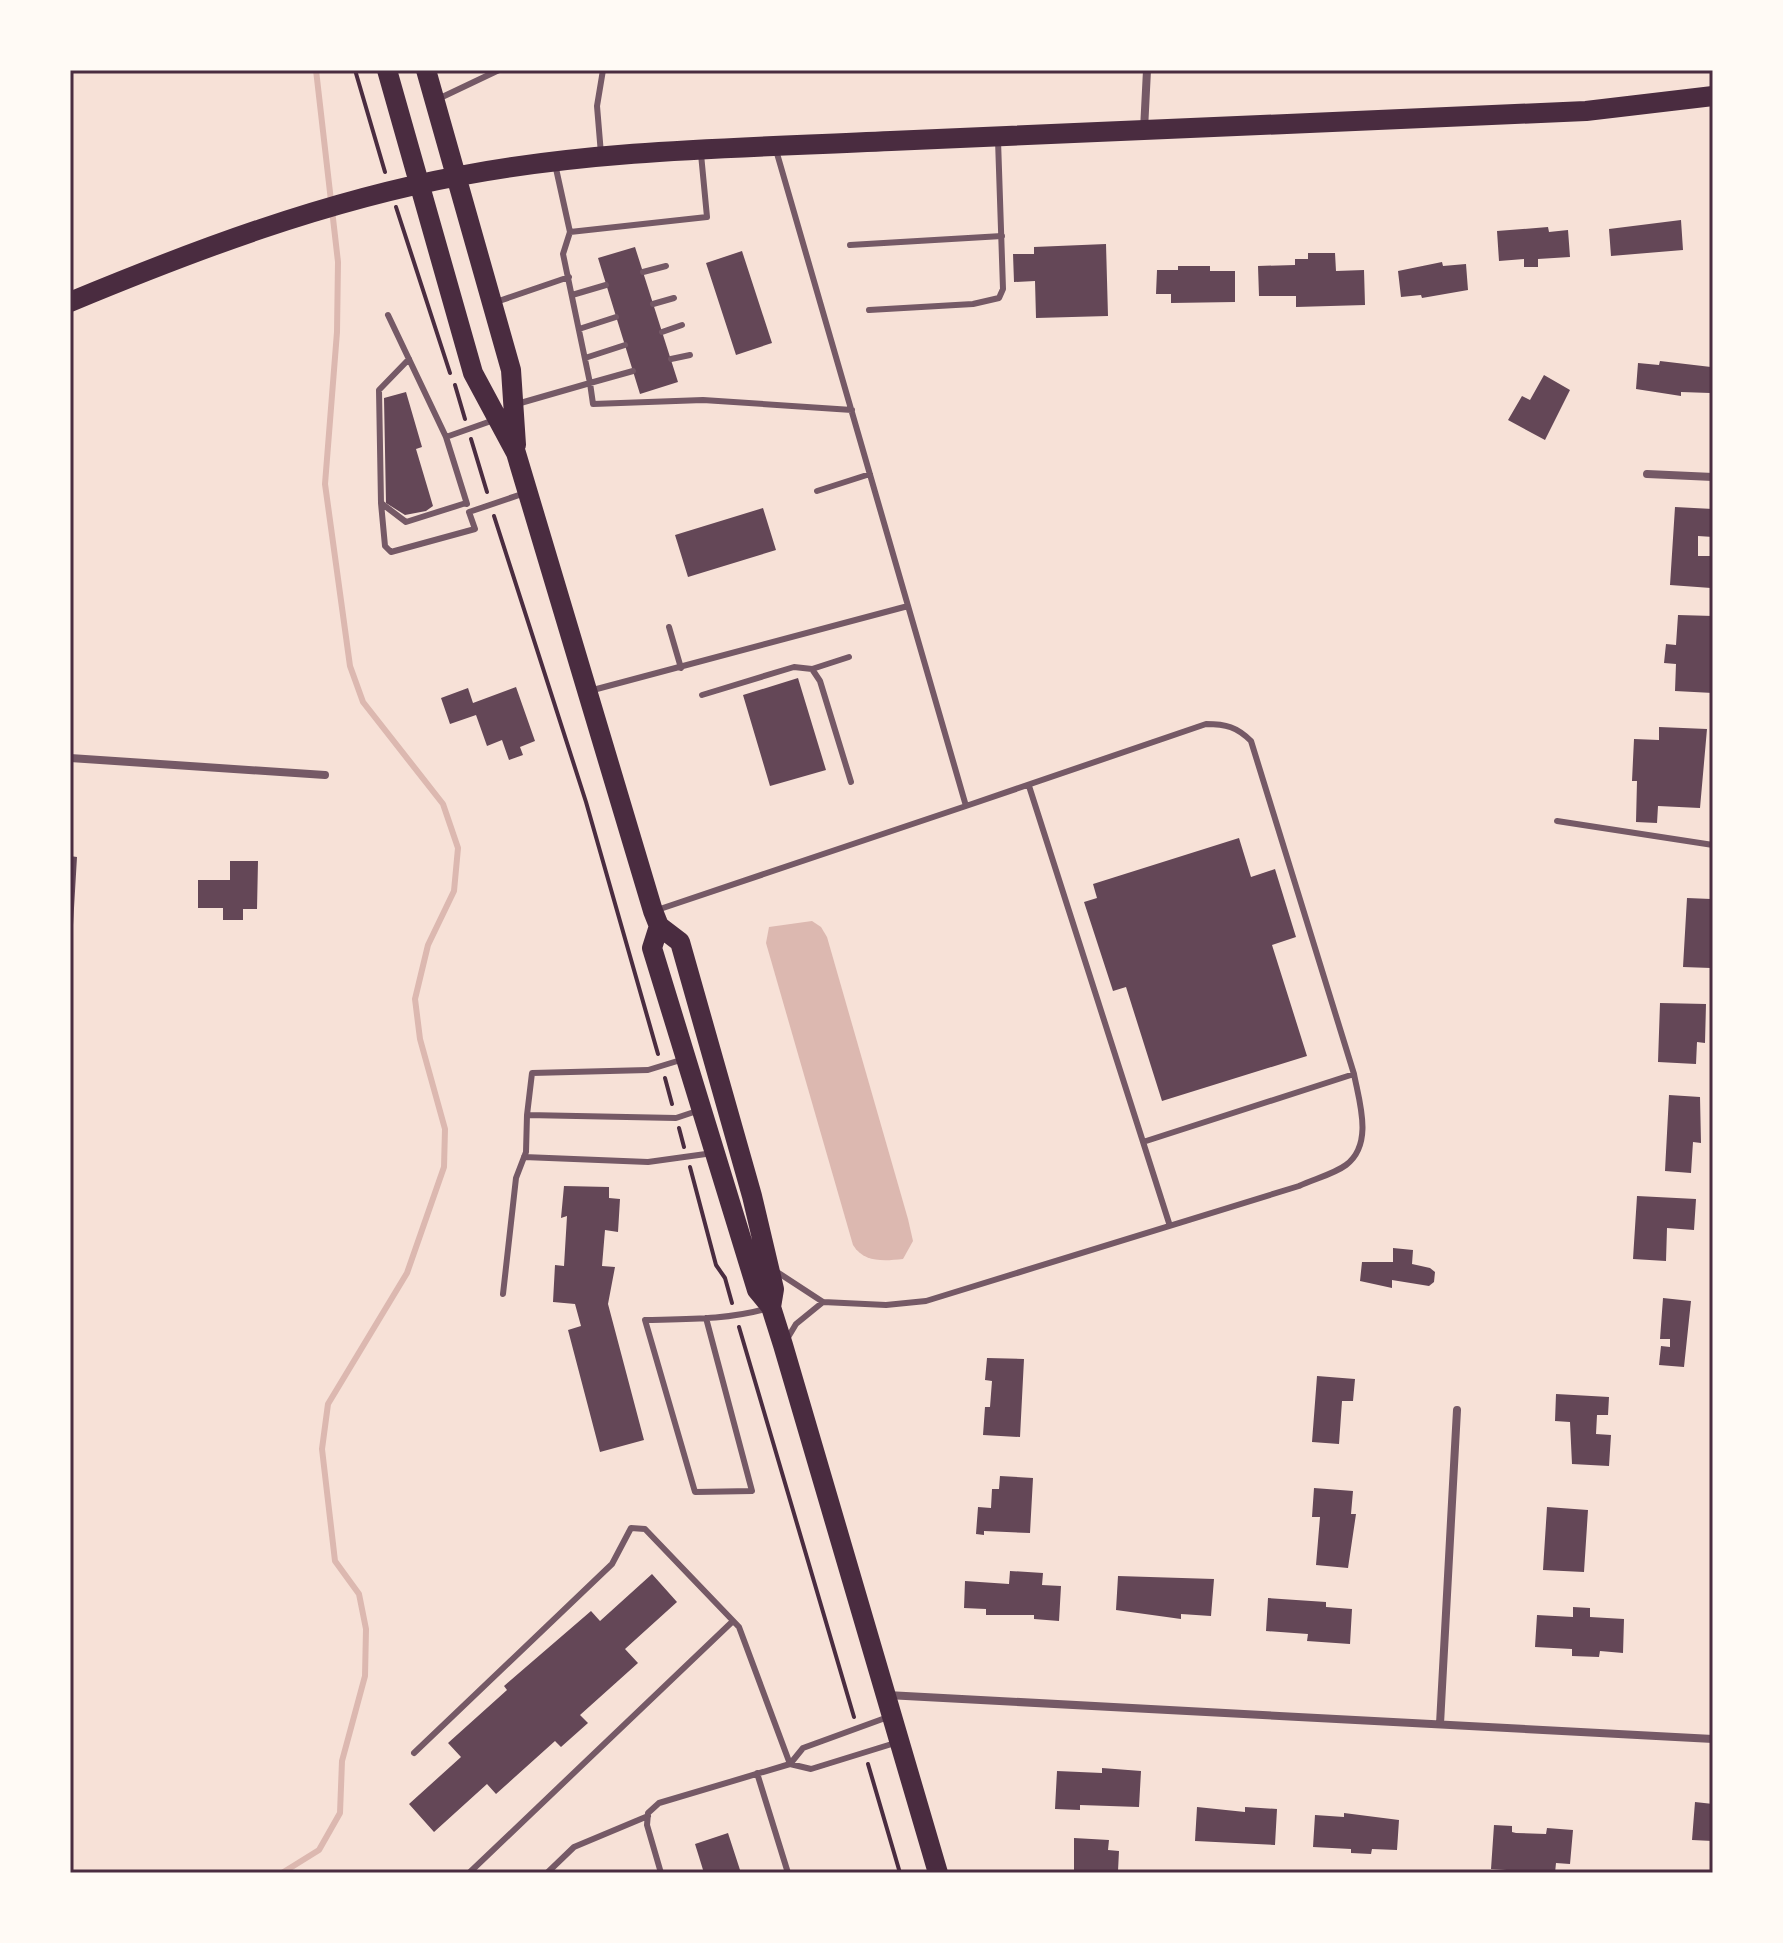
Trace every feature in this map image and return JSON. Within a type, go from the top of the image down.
[{"type":"main road","points":[[387,70],[422,184],[473,373],[506,412]]},
{"type":"main road","points":[[426,70],[511,370],[506,412],[516,453],[585,692],[656,919],[652,948],[757,1290],[771,1307],[783,1345],[938,1873]]},
{"type":"main road","points":[[70,302],[165,262],[384,194],[458,176],[555,162],[775,147],[1586,111],[1713,96]]},
{"type":"main road","points":[[656,919],[680,942],[752,1196],[774,1289],[771,1307]]},
{"type":"street","points":[[1144,131],[1147,70]]},
{"type":"street","points":[[1647,474],[1713,477]]},
{"type":"street","points":[[70,758],[325,775]]},
{"type":"street","points":[[1440,1724],[1457,1410]]},
{"type":"street","points":[[886,1695],[1713,1739]]},
{"type":"lane","points":[[435,100],[501,70]]},
{"type":"lane","points":[[602,157],[597,106],[603,70]]},
{"type":"lane","points":[[869,310],[973,304],[999,298],[1003,289],[998,136]]},
{"type":"lane","points":[[775,147],[966,806]]},
{"type":"lane","points":[[570,232],[707,217],[701,151]]},
{"type":"lane","points":[[555,162],[570,232],[563,254],[593,404],[703,400],[852,410]]},
{"type":"lane","points":[[850,245],[1002,236]]},
{"type":"lane","points":[[643,272],[666,266]]},
{"type":"lane","points":[[493,303],[569,277]]},
{"type":"lane","points":[[572,295],[606,285]]},
{"type":"lane","points":[[653,304],[674,298]]},
{"type":"lane","points":[[388,315],[409,359],[446,437],[475,529],[391,552],[385,546],[381,503],[379,390],[409,359]]},
{"type":"lane","points":[[579,329],[616,317]]},
{"type":"lane","points":[[662,332],[682,325]]},
{"type":"lane","points":[[585,358],[625,345]]},
{"type":"lane","points":[[671,359],[690,355]]},
{"type":"lane","points":[[446,437],[506,412],[633,371]]},
{"type":"lane","points":[[817,491],[870,474]]},
{"type":"lane","points":[[469,512],[528,493]]},
{"type":"lane","points":[[381,503],[406,522],[466,503]]},
{"type":"lane","points":[[585,692],[908,606]]},
{"type":"lane","points":[[669,627],[681,668]]},
{"type":"lane","points":[[702,695],[794,667],[812,669],[849,657]]},
{"type":"lane","points":[[812,669],[820,681],[851,782]]},
{"type":"lane","points":[[656,919],[966,806],[1206,724],[1223,724],[1239,730],[1251,741],[1354,1074],[1363,1123],[1361,1140],[1347,1165],[1299,1186],[1169,1223],[926,1301],[886,1305],[823,1302],[768,1267]]},
{"type":"lane","points":[[1029,786],[1169,1223]]},
{"type":"lane","points":[[1557,821],[1713,845]]},
{"type":"lane","points":[[503,1294],[516,1178],[524,1157],[532,1073],[648,1070],[687,1058]]},
{"type":"lane","points":[[1143,1142],[1354,1074]]},
{"type":"lane","points":[[527,1115],[676,1118],[703,1108]]},
{"type":"lane","points":[[524,1157],[648,1162],[717,1152]]},
{"type":"lane","points":[[783,1345],[796,1324],[823,1302]]},
{"type":"lane","points":[[706,1318],[752,1491],[695,1492],[645,1320],[736,1317],[771,1307]]},
{"type":"lane","points":[[414,1753],[612,1564],[631,1528],[645,1529],[733,1621],[754,1662],[790,1764]]},
{"type":"lane","points":[[469,1873],[733,1621]]},
{"type":"lane","points":[[790,1764],[803,1748],[892,1716]]},
{"type":"lane","points":[[547,1873],[574,1847],[648,1816],[659,1803],[790,1764],[811,1769],[899,1742]]},
{"type":"lane","points":[[757,1773],[788,1873]]},
{"type":"lane","points":[[648,1816],[661,1873]]},
{"type":"path","points":[[355,70],[384,194],[468,429],[581,786],[716,1265],[725,1278],[858,1729]]},
{"type":"path","points":[[865,1752],[900,1873]]},
{"type":"shaded area","points":[[812,921],[821,927],[827,937],[908,1219],[913,1241],[903,1259],[869,1258],[853,1245],[766,943],[769,927]]},
{"type":"building","points":[[1681,220],[1683,250],[1611,256],[1609,229]]},
{"type":"building","points":[[1548,227],[1549,232],[1568,230],[1570,257],[1538,259],[1538,267],[1524,267],[1524,259],[1499,261],[1497,231]]},
{"type":"building","points":[[1106,244],[1108,316],[1036,318],[1035,281],[1014,282],[1013,254],[1034,254],[1034,247]]},
{"type":"building","points":[[635,247],[678,382],[640,394],[598,258]]},
{"type":"building","points":[[742,251],[772,343],[736,355],[706,263]]},
{"type":"building","points":[[1308,253],[1335,253],[1336,271],[1364,270],[1365,305],[1296,307],[1296,296],[1259,296],[1258,266],[1295,265],[1295,259],[1308,259]]},
{"type":"building","points":[[1442,262],[1443,266],[1466,264],[1468,290],[1422,298],[1421,295],[1401,297],[1398,271]]},
{"type":"building","points":[[1178,266],[1210,266],[1210,271],[1235,271],[1235,302],[1171,303],[1171,294],[1156,294],[1157,270],[1178,270]]},
{"type":"building","points":[[1660,361],[1711,367],[1710,393],[1681,392],[1681,396],[1636,389],[1638,363],[1659,365]]},
{"type":"building","points":[[1544,375],[1570,390],[1545,440],[1508,420],[1522,396],[1530,400]]},
{"type":"building","points":[[406,392],[422,447],[416,449],[433,506],[426,511],[405,515],[386,503],[384,398]]},
{"type":"building","points":[[1675,507],[1713,509],[1713,537],[1698,536],[1698,556],[1713,556],[1711,588],[1670,585]]},
{"type":"building","points":[[763,508],[776,550],[688,577],[675,535]]},
{"type":"building","points":[[1678,615],[1713,616],[1713,693],[1675,691],[1676,664],[1664,663],[1666,644],[1676,645]]},
{"type":"building","points":[[798,678],[826,770],[770,786],[743,695]]},
{"type":"building","points":[[516,687],[535,741],[520,747],[523,755],[509,760],[502,740],[487,746],[476,715],[450,724],[441,698],[468,688],[473,703]]},
{"type":"building","points":[[1659,727],[1707,729],[1700,808],[1658,806],[1657,823],[1636,822],[1637,781],[1632,781],[1634,739],[1659,740]]},
{"type":"building","points":[[1239,838],[1251,877],[1275,869],[1296,937],[1272,945],[1307,1056],[1162,1101],[1126,987],[1113,991],[1084,902],[1097,898],[1093,884]]},
{"type":"building","points":[[70,856],[77,857],[73,925],[70,925]]},
{"type":"building","points":[[230,861],[258,861],[257,909],[243,909],[243,920],[223,920],[223,908],[198,908],[198,880],[230,880]]},
{"type":"building","points":[[1687,898],[1711,899],[1711,968],[1683,967]]},
{"type":"building","points":[[1660,1003],[1706,1004],[1705,1043],[1697,1042],[1696,1064],[1658,1062]]},
{"type":"building","points":[[1669,1095],[1700,1097],[1701,1143],[1693,1142],[1691,1173],[1665,1171]]},
{"type":"building","points":[[564,1186],[609,1187],[609,1198],[620,1199],[618,1232],[605,1230],[602,1266],[615,1267],[608,1304],[644,1440],[600,1452],[568,1330],[581,1326],[575,1304],[553,1302],[555,1265],[564,1266],[567,1216],[561,1218]]},
{"type":"building","points":[[1637,1196],[1696,1199],[1694,1230],[1667,1228],[1666,1261],[1633,1259]]},
{"type":"building","points":[[1393,1248],[1413,1250],[1412,1264],[1435,1272],[1434,1282],[1429,1286],[1392,1280],[1392,1288],[1360,1281],[1362,1262],[1393,1262]]},
{"type":"building","points":[[1663,1298],[1691,1301],[1684,1367],[1659,1365],[1661,1346],[1670,1347],[1670,1339],[1660,1339]]},
{"type":"building","points":[[987,1358],[1024,1359],[1020,1437],[983,1435],[985,1407],[990,1407],[992,1381],[985,1380]]},
{"type":"building","points":[[1317,1376],[1355,1379],[1353,1401],[1342,1401],[1339,1444],[1312,1442]]},
{"type":"building","points":[[1556,1394],[1609,1397],[1608,1415],[1597,1415],[1596,1434],[1611,1435],[1609,1466],[1572,1464],[1570,1422],[1555,1421]]},
{"type":"building","points":[[1000,1476],[1033,1478],[1030,1533],[984,1531],[984,1535],[976,1534],[978,1507],[991,1508],[992,1489],[999,1489]]},
{"type":"building","points":[[1314,1488],[1353,1491],[1351,1514],[1356,1514],[1348,1568],[1316,1565],[1320,1517],[1312,1517]]},
{"type":"building","points":[[1547,1507],[1588,1510],[1584,1572],[1543,1570]]},
{"type":"building","points":[[1010,1571],[1043,1573],[1042,1585],[1061,1586],[1059,1621],[1034,1619],[1034,1615],[986,1615],[986,1609],[964,1608],[965,1581],[1009,1584]]},
{"type":"building","points":[[652,1574],[677,1602],[625,1649],[638,1663],[580,1715],[588,1723],[561,1747],[555,1741],[496,1794],[487,1784],[434,1832],[409,1804],[461,1757],[448,1743],[507,1690],[504,1686],[591,1611],[600,1621]]},
{"type":"building","points":[[1118,1576],[1214,1579],[1211,1616],[1181,1614],[1181,1619],[1116,1610]]},
{"type":"building","points":[[1268,1598],[1326,1602],[1326,1607],[1352,1609],[1350,1644],[1307,1641],[1308,1634],[1266,1631]]},
{"type":"building","points":[[1573,1607],[1590,1608],[1590,1617],[1624,1619],[1623,1653],[1600,1651],[1599,1657],[1572,1656],[1572,1649],[1535,1647],[1537,1615],[1573,1617]]},
{"type":"building","points":[[1102,1768],[1141,1771],[1139,1807],[1080,1805],[1080,1810],[1055,1809],[1057,1771],[1102,1773]]},
{"type":"building","points":[[1695,1802],[1713,1804],[1713,1841],[1692,1840]]},
{"type":"building","points":[[1197,1807],[1245,1812],[1245,1807],[1277,1809],[1275,1845],[1195,1841]]},
{"type":"building","points":[[1344,1813],[1399,1820],[1397,1850],[1372,1849],[1371,1854],[1351,1853],[1351,1849],[1313,1847],[1315,1815],[1344,1817]]},
{"type":"building","points":[[1494,1825],[1512,1826],[1512,1832],[1516,1833],[1546,1834],[1547,1828],[1573,1830],[1570,1864],[1556,1863],[1555,1873],[1491,1869]]},
{"type":"building","points":[[728,1833],[741,1873],[704,1873],[695,1844]]},
{"type":"building","points":[[1074,1838],[1109,1840],[1108,1850],[1119,1851],[1118,1871],[1074,1873]]},
{"type":"waterway","points":[[282,1873],[319,1850],[340,1813],[342,1761],[365,1676],[366,1629],[359,1594],[335,1561],[322,1449],[328,1404],[407,1273],[444,1167],[445,1129],[420,1039],[415,999],[428,945],[454,891],[458,848],[443,804],[363,702],[350,666],[325,484],[337,332],[338,262],[316,70]]}]
